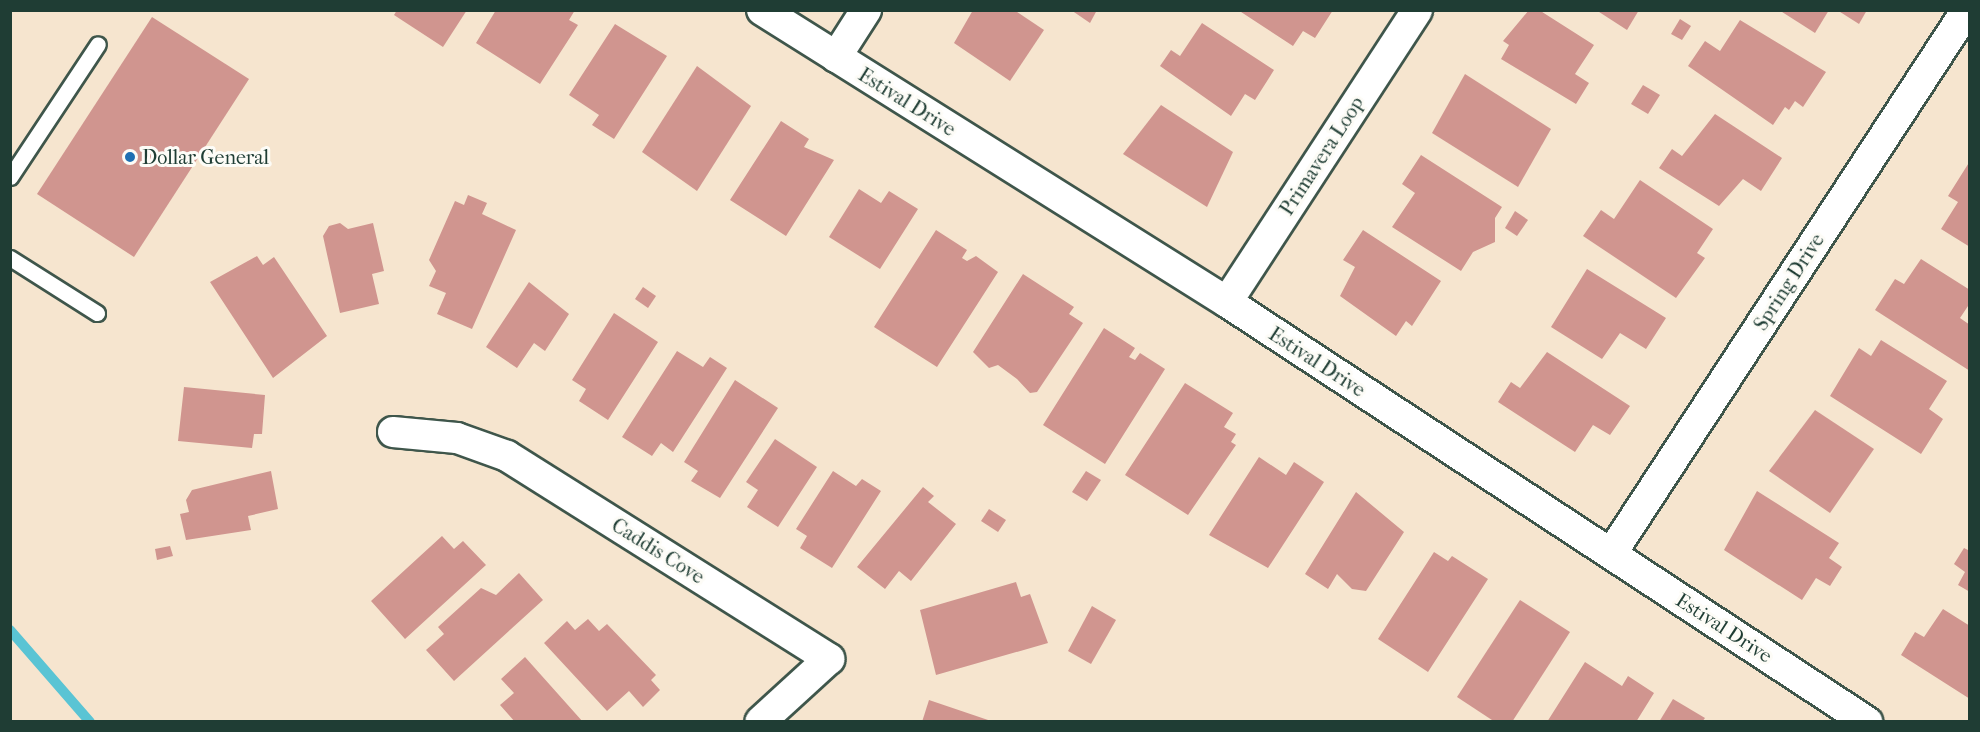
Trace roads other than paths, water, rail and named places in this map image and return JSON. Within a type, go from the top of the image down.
[{"type":"street","name":"Estival Drive","points":[[762,10],[1227,302],[1867,722]]},
{"type":"street","points":[[836,57],[866,10]]},
{"type":"street","name":"Primavera Loop","points":[[1227,302],[1417,10]]},
{"type":"street","name":"Spring Drive","points":[[1611,554],[1968,10]]},
{"type":"street","name":"Caddis Cove","points":[[393,432],[458,438],[507,456],[829,659],[760,722]]},
{"type":"lane","points":[[10,177],[98,44]]},
{"type":"lane","points":[[10,258],[97,313]]},
{"type":"waterway","points":[[10,630],[90,722]]},
{"type":"place","name":"Dollar General","points":[[130,157]]}]
